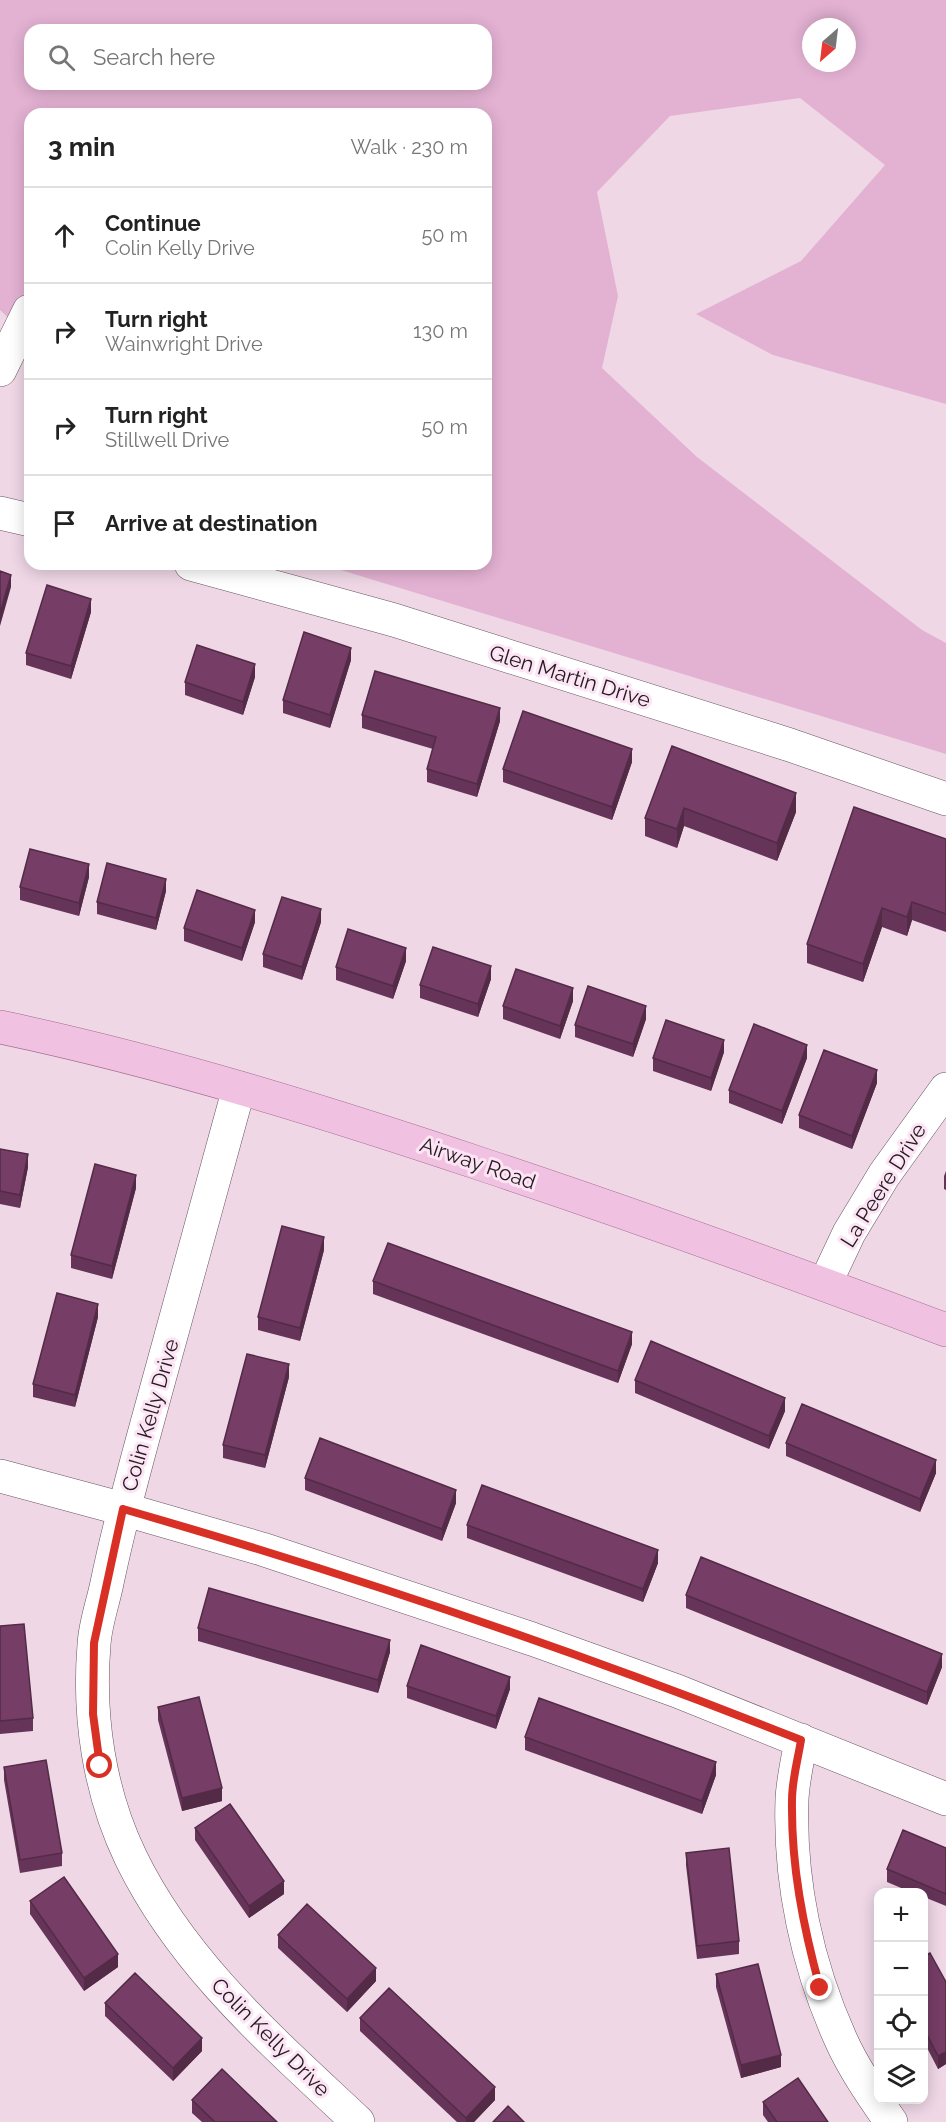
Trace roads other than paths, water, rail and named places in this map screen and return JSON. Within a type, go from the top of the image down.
[{"type":"main road","name":"Airway Road","points":[[0,1027],[153,1064],[393,1134],[630,1214],[946,1330]]},
{"type":"street","points":[[0,370],[24,321]]},
{"type":"street","points":[[0,513],[24,519]]},
{"type":"street","name":"Glen Martin Drive","points":[[213,570],[394,620],[790,745],[946,799]]},
{"type":"street","name":"Colin Kelly Drive","points":[[239,1088],[123,1509],[94,1643],[93,1714],[100,1766],[115,1817],[131,1858],[160,1907],[206,1972],[252,2023],[358,2122]]},
{"type":"street","name":"La Peere Drive","points":[[825,1284],[849,1233],[884,1175],[946,1089]]},
{"type":"street","points":[[0,1476],[262,1549],[532,1639],[677,1691],[946,1799]]},
{"type":"street","points":[[801,1740],[792,1798],[794,1860],[804,1931],[820,1988],[842,2042],[871,2093],[891,2122]]}]
